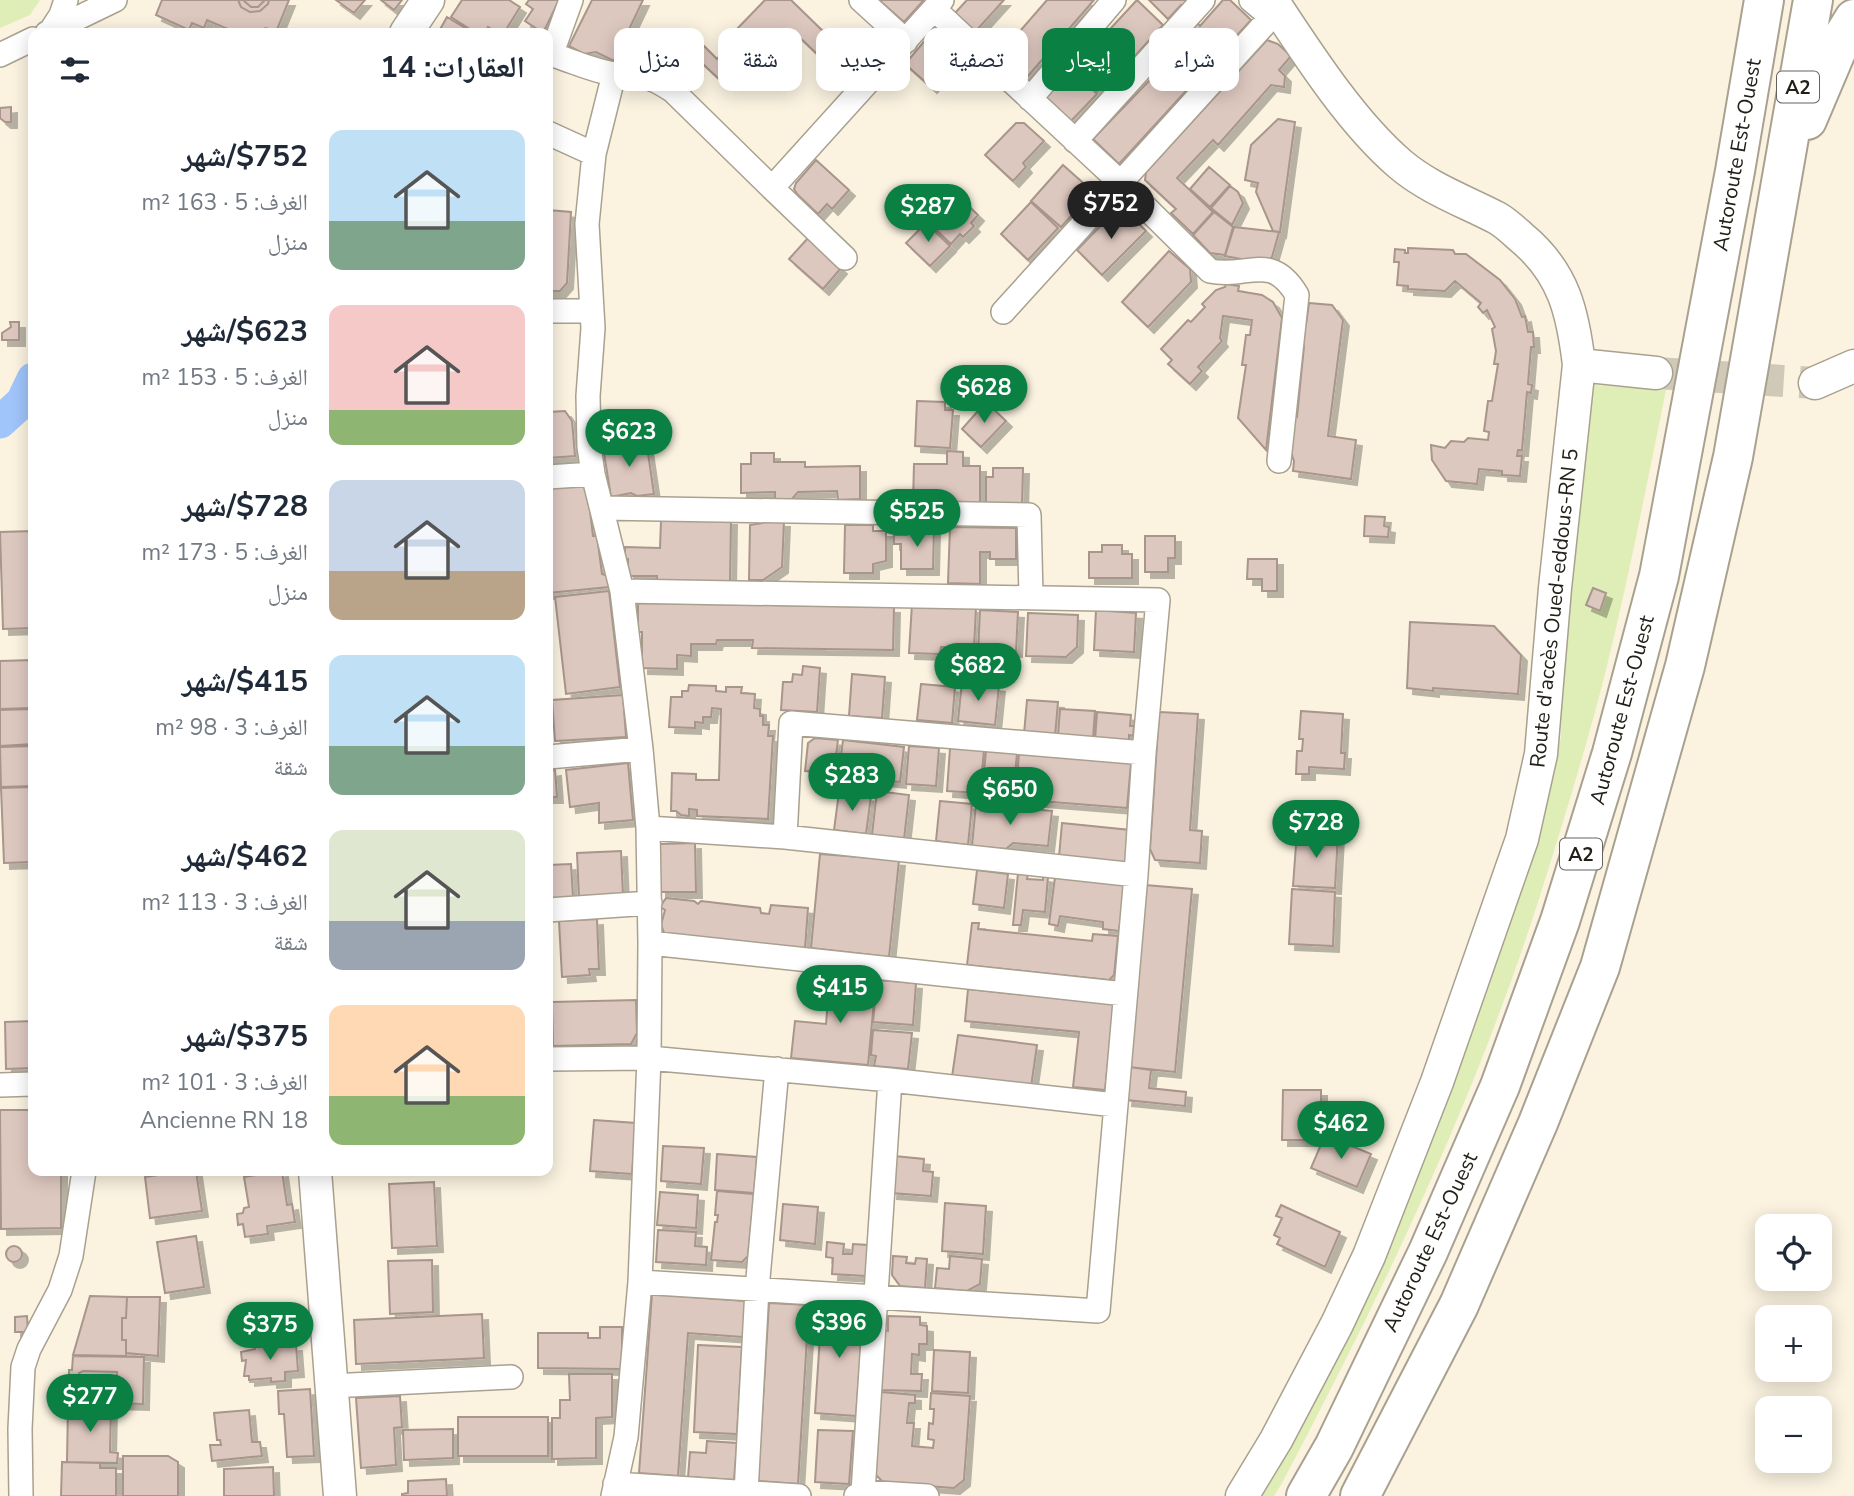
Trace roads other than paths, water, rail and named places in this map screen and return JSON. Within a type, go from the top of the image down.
[{"type":"highway","name":"Autoroute Est-Ouest","points":[[1306,1496],[1334,1447],[1422,1265],[1500,1086],[1560,921],[1596,805],[1658,576],[1735,171],[1764,0]]},
{"type":"highway","name":"A2","points":[[1360,1496],[1459,1304],[1538,1124],[1600,967],[1685,666],[1733,457],[1812,0]]},
{"type":"highway","points":[[1783,173],[1841,40],[1854,19]]},
{"type":"main road","points":[[409,28],[428,0]]},
{"type":"main road","name":"Route d'accès Oued-eddous-RN 5","points":[[1242,1496],[1300,1394],[1369,1256],[1437,1082],[1522,839],[1541,754],[1555,588],[1579,365],[1576,338],[1563,289],[1538,251],[1501,220],[1434,187],[1401,164],[1373,138],[1268,7]]},
{"type":"main road","points":[[1579,365],[1656,373]]},
{"type":"main road","points":[[1815,383],[1854,366]]},
{"type":"main road","points":[[315,1176],[340,1496]]},
{"type":"street","points":[[49,28],[61,15],[66,0]]},
{"type":"street","points":[[57,28],[115,0]]},
{"type":"street","points":[[572,0],[554,47],[556,56],[614,74],[594,154],[587,224],[593,328],[588,396],[589,446],[593,474],[622,590],[648,828],[649,1058],[640,1282],[626,1437],[614,1490],[799,1496]]},
{"type":"street","points":[[862,0],[892,28]]},
{"type":"street","points":[[1030,99],[1114,0]]},
{"type":"street","points":[[1075,141],[1203,0]]},
{"type":"street","points":[[910,36],[938,4],[1030,99],[1121,183],[1210,271],[1220,273],[1256,268],[1273,272],[1288,280],[1297,295],[1279,461]]},
{"type":"street","points":[[1003,312],[1121,183],[1268,7]]},
{"type":"street","points":[[3,53],[28,42]]},
{"type":"street","points":[[673,91],[845,258]]},
{"type":"street","points":[[772,188],[860,91]]},
{"type":"street","points":[[553,135],[594,154]]},
{"type":"street","points":[[553,311],[592,311]]},
{"type":"street","points":[[553,477],[593,474]]},
{"type":"street","points":[[603,508],[1030,515],[1031,596]]},
{"type":"street","points":[[622,590],[1158,600],[1098,1311],[640,1282]]},
{"type":"street","points":[[785,837],[791,723],[1144,753]]},
{"type":"street","points":[[553,757],[641,749]]},
{"type":"street","points":[[648,828],[785,837],[1136,875]]},
{"type":"street","points":[[553,911],[650,903]]},
{"type":"street","points":[[650,943],[1125,994]]},
{"type":"street","points":[[553,1059],[649,1058],[890,1080],[1115,1105]]},
{"type":"street","points":[[746,1493],[757,1289],[777,1069]]},
{"type":"street","points":[[890,1080],[877,1296],[859,1494],[927,1496]]},
{"type":"street","points":[[0,1085],[28,1084]]},
{"type":"street","points":[[21,1496],[23,1367],[29,1349],[60,1290],[71,1256],[83,1176]]},
{"type":"street","points":[[331,1386],[511,1377]]},
{"type":"waterway","points":[[0,422],[22,402],[28,389]]},
{"type":"tunnel","points":[[1656,373],[1815,383]]}]
